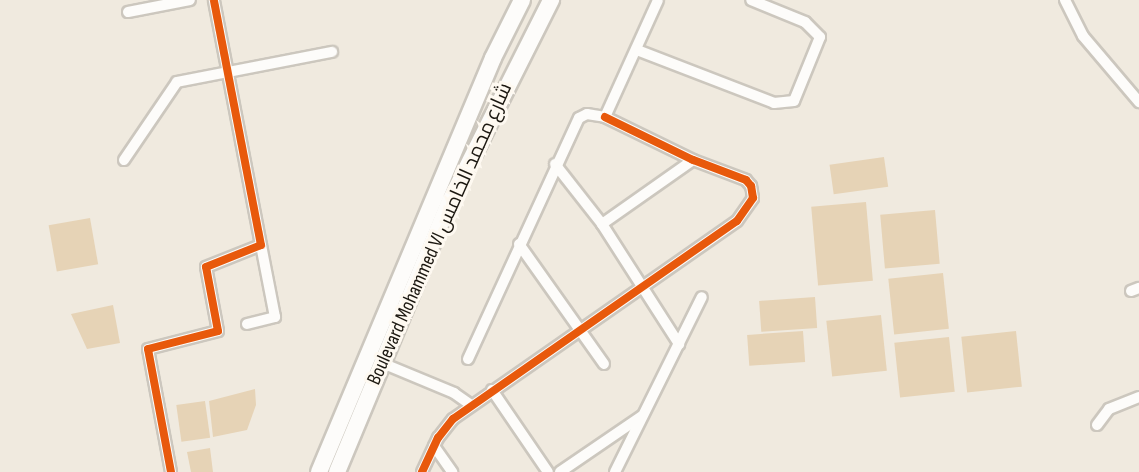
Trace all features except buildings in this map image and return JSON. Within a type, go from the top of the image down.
[{"type":"main road","name":"Boulevard Mohammed VI شارع محمد الخامس","points":[[319,472],[493,58],[522,0]]},
{"type":"main road","name":"Boulevard Mohammed VI شارع محمد الخامس","points":[[337,472],[450,201],[551,0]]},
{"type":"street","points":[[129,12],[190,0]]},
{"type":"street","points":[[214,0],[275,317],[247,324]]},
{"type":"street","points":[[605,117],[658,0]]},
{"type":"street","points":[[637,50],[774,104],[794,101],[820,37],[806,22],[751,0]]},
{"type":"street","points":[[1065,0],[1083,36],[1139,102]]},
{"type":"street","points":[[123,160],[177,82],[228,70],[332,52]]},
{"type":"street","points":[[422,472],[443,429],[492,390],[737,221],[753,198],[751,186],[746,180],[693,160],[605,117],[587,114],[579,118],[555,164],[468,359]]},
{"type":"street","points":[[602,224],[693,160]]},
{"type":"street","points":[[555,164],[602,224],[643,284],[679,344]]},
{"type":"street","points":[[519,244],[604,364]]},
{"type":"street","points":[[171,472],[148,349],[218,331],[206,267],[261,245]]},
{"type":"street","points":[[615,472],[702,297]]},
{"type":"street","points":[[382,363],[454,393],[471,405]]},
{"type":"street","points":[[492,390],[548,472]]},
{"type":"street","points":[[1097,425],[1109,409],[1139,397]]},
{"type":"street","points":[[560,472],[642,416]]},
{"type":"street","points":[[434,446],[453,472]]},
{"type":"shaded area","points":[[884,157],[888,187],[834,194],[830,165]]},
{"type":"shaded area","points":[[866,202],[873,281],[818,285],[811,207]]},
{"type":"shaded area","points":[[935,210],[940,264],[885,269],[880,215]]},
{"type":"shaded area","points":[[90,218],[98,264],[57,272],[49,225]]},
{"type":"shaded area","points":[[943,273],[949,329],[894,334],[888,279]]},
{"type":"shaded area","points":[[815,297],[817,328],[761,332],[759,301]]},
{"type":"shaded area","points":[[113,305],[120,343],[87,349],[71,314]]},
{"type":"shaded area","points":[[881,315],[887,371],[832,376],[826,321]]},
{"type":"shaded area","points":[[803,331],[805,362],[749,366],[747,335]]},
{"type":"shaded area","points":[[1016,331],[1022,387],[967,392],[961,337]]},
{"type":"shaded area","points":[[949,337],[955,392],[900,397],[894,343]]},
{"type":"shaded area","points":[[255,389],[256,405],[247,430],[213,437],[209,401]]},
{"type":"shaded area","points":[[205,401],[210,438],[181,442],[176,405]]},
{"type":"shaded area","points":[[210,448],[213,472],[191,472],[187,452]]},
{"type":"cycle path","points":[[171,472],[148,349],[218,331],[206,267],[261,245],[214,0]]},
{"type":"cycle path","points":[[422,472],[438,438],[453,419],[737,221],[753,198],[751,186],[746,180],[693,160],[605,117]]}]
